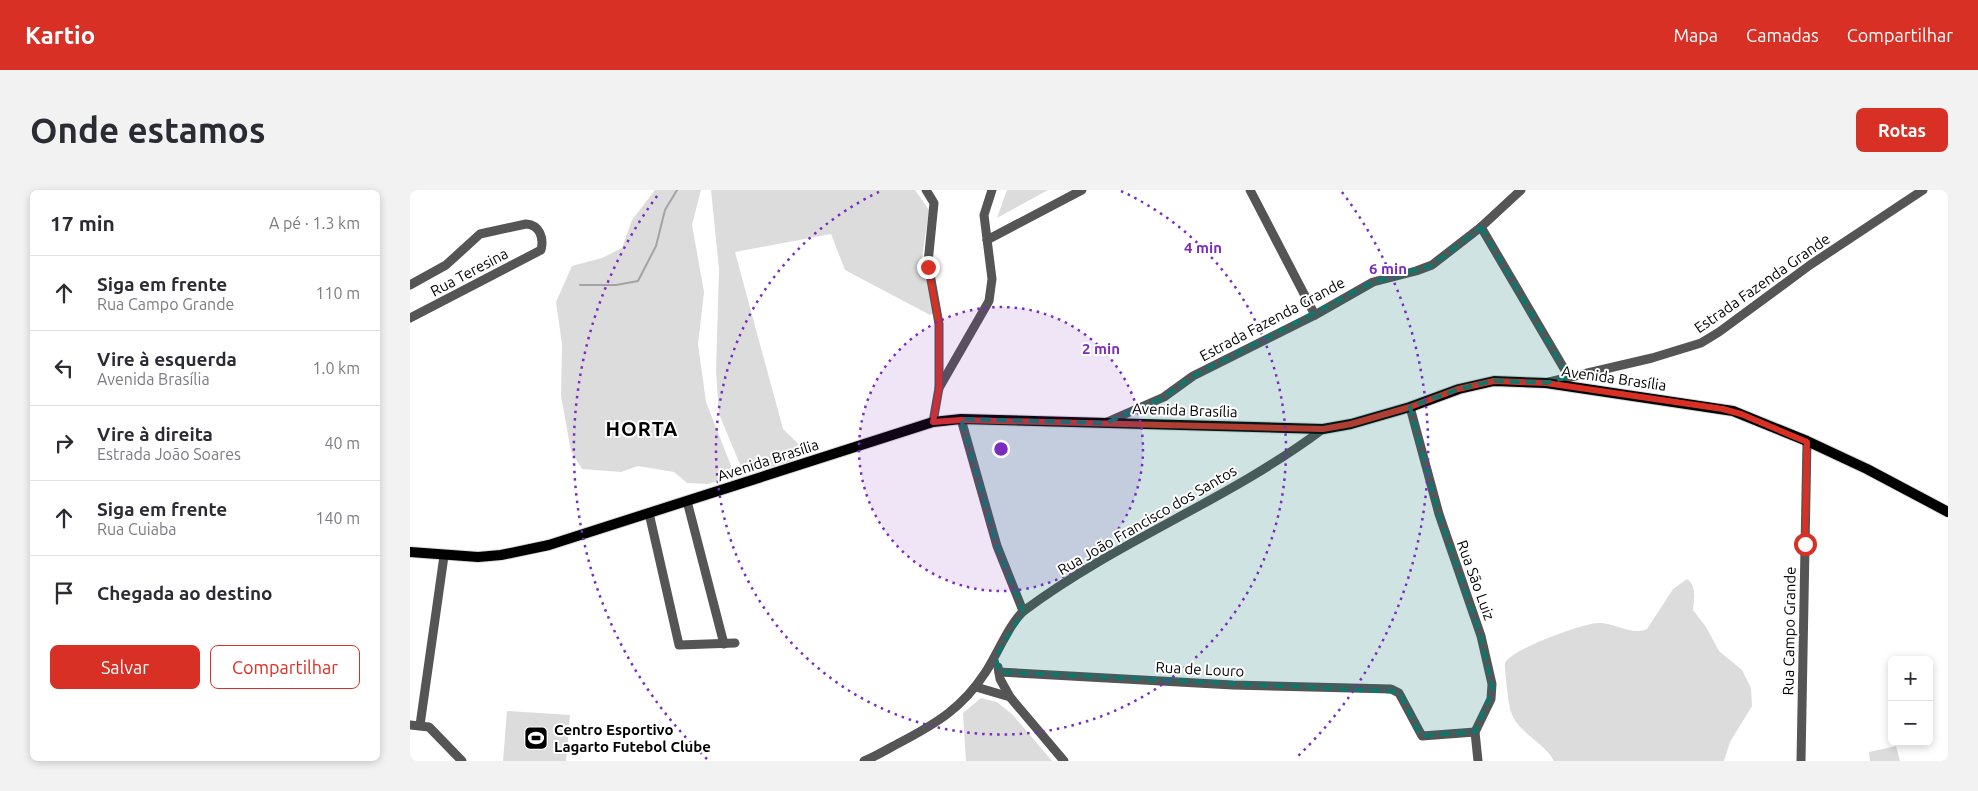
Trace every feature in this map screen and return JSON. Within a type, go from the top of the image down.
[{"type":"main road","name":"Avenida Brasília","points":[[410,552],[478,557],[501,555],[549,545],[933,422],[961,420],[1323,429],[1351,424],[1410,407],[1458,389],[1494,381],[1546,383],[1723,409],[1741,414],[1867,469],[1948,512]]},
{"type":"street","points":[[926,190],[934,203],[928,263],[939,324],[939,388],[933,422]]},
{"type":"street","points":[[939,388],[989,301],[992,279],[985,211],[992,190]]},
{"type":"street","points":[[987,240],[1082,190]]},
{"type":"street","points":[[1250,190],[1315,315]]},
{"type":"street","name":"Estrada Fazenda Grande","points":[[1106,423],[1160,399],[1193,376],[1315,315],[1378,279],[1416,271],[1432,265],[1482,227],[1521,190]]},
{"type":"street","name":"Estrada Fazenda Grande","points":[[1546,383],[1679,351],[1710,338],[1810,265],[1923,190]]},
{"type":"street","name":"Rua Teresina","points":[[410,286],[446,264],[482,234],[521,225],[534,225],[540,233],[541,250],[410,318]]},
{"type":"street","points":[[1482,227],[1569,377]]},
{"type":"street","name":"Rua São Luiz","points":[[1410,407],[1439,514],[1480,631],[1492,684],[1491,699],[1475,732]]},
{"type":"street","points":[[961,420],[997,546],[1023,611]]},
{"type":"street","name":"Rua João Francisco dos Santos","points":[[864,761],[940,721],[955,709],[976,687],[1023,611],[1090,566],[1218,496],[1286,455],[1323,429]]},
{"type":"street","name":"Rua Campo Grande","points":[[1801,761],[1807,442]]},
{"type":"street","points":[[687,502],[724,644]]},
{"type":"street","points":[[649,513],[679,645],[735,643]]},
{"type":"street","points":[[420,725],[444,556]]},
{"type":"street","points":[[996,657],[1002,683],[1010,697],[1064,761]]},
{"type":"street","name":"Rua de Louro","points":[[999,672],[1233,685],[1391,689],[1399,694],[1419,734],[1425,736],[1475,732]]},
{"type":"street","points":[[976,687],[1010,697]]},
{"type":"street","points":[[410,725],[429,727],[462,761]]},
{"type":"street","points":[[1475,732],[1478,761]]},
{"type":"highlighted area","points":[[1481,227],[1569,377],[1546,383],[1494,381],[1459,389],[1410,407],[1439,514],[1481,636],[1493,690],[1475,732],[1425,736],[1419,733],[1399,692],[999,672],[996,657],[1023,611],[997,546],[961,419],[1106,423],[1164,397],[1193,376],[1373,282],[1432,265]]},
{"type":"shaded area","points":[[655,190],[701,190],[692,225],[704,292],[698,344],[706,402],[733,471],[731,477],[708,484],[687,483],[674,472],[638,466],[621,472],[582,469],[571,451],[561,396],[562,344],[556,302],[572,266],[602,258],[622,248],[632,220]]},
{"type":"shaded area","points":[[711,190],[915,190],[929,210],[922,258],[935,313],[930,315],[845,270],[831,234],[735,252],[783,429],[808,453],[790,462],[744,474],[719,414],[716,371],[719,269]]},
{"type":"shaded area","points":[[1007,190],[1048,190],[997,218]]},
{"type":"shaded area","points":[[1687,579],[1694,589],[1693,610],[1706,627],[1719,651],[1742,670],[1751,688],[1752,706],[1730,742],[1724,761],[1554,761],[1550,754],[1525,732],[1514,719],[1509,703],[1505,663],[1510,657],[1534,644],[1591,624],[1599,623],[1635,631],[1647,629],[1673,589]]},
{"type":"shaded area","points":[[981,698],[997,702],[1013,715],[1052,761],[966,761],[963,713]]},
{"type":"shaded area","name":"Centro Esportivo Lagarto Futebol Clube","points":[[507,711],[570,715],[566,761],[503,761]]},
{"type":"shaded area","points":[[1896,746],[1900,761],[1870,761],[1869,752]]},
{"type":"waterway","points":[[580,285],[616,285],[638,281],[656,246],[665,210],[677,190]]},
{"type":"place","name":"Centro Esportivo Lagarto Futebol Clube","points":[[536,738]]},
{"type":"district","name":"HORTA","points":[[642,428]]},
{"type":"route","points":[[928,267],[939,324],[940,352],[939,388],[933,422],[961,420],[1323,429],[1351,424],[1410,407],[1458,389],[1494,381],[1546,383],[1723,409],[1741,414],[1807,442],[1805,544]]}]
